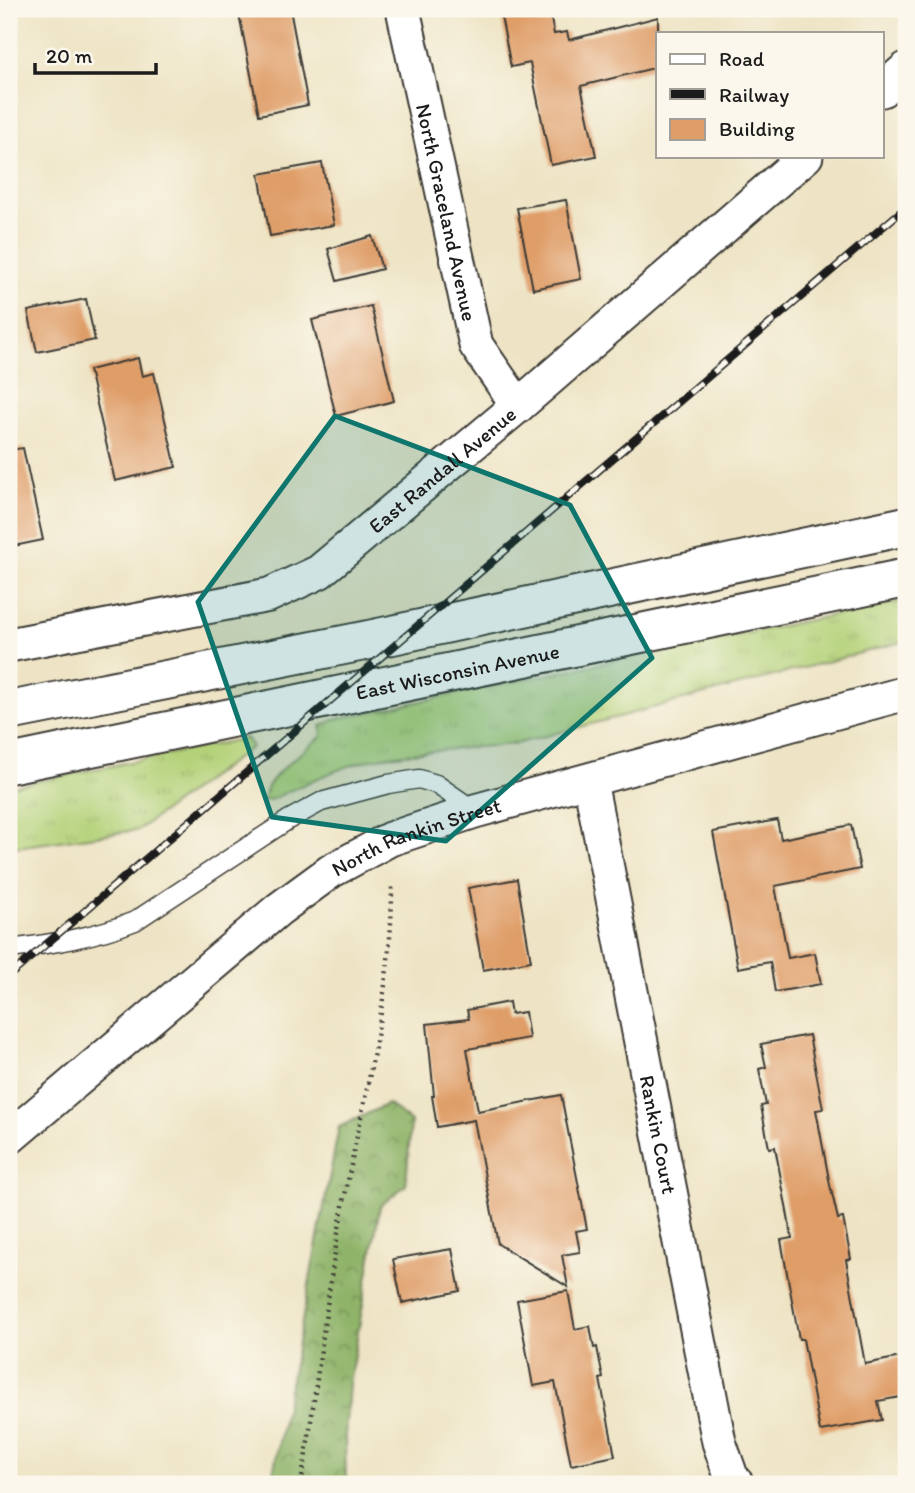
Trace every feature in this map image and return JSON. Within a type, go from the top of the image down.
[{"type":"main road","points":[[9,711],[364,641],[906,526]]},
{"type":"main road","name":"East Wisconsin Avenue","points":[[9,764],[906,578]]},
{"type":"street","name":"North Graceland Avenue","points":[[403,9],[476,345],[518,406]]},
{"type":"street","points":[[884,88],[906,69]]},
{"type":"street","name":"East Randall Avenue","points":[[9,645],[269,594],[319,572],[518,406],[804,158]]},
{"type":"street","name":"North Rankin Street","points":[[9,1138],[279,909],[331,871],[390,839],[475,811],[906,693]]},
{"type":"street","name":"Rankin Court","points":[[590,780],[719,1442],[732,1479],[737,1484]]},
{"type":"lane","points":[[9,949],[44,945],[109,931],[135,921],[288,820],[321,802],[388,784],[419,779],[436,784],[475,811]]},
{"type":"path","points":[[301,1484],[340,1222],[373,1055],[389,945],[391,887]]},
{"type":"highlighted area","points":[[335,416],[570,505],[652,658],[446,841],[272,817],[198,602]]},
{"type":"green space","points":[[906,600],[906,641],[519,743],[418,752],[370,760],[327,774],[264,801],[270,783],[322,736],[321,726],[336,719]]},
{"type":"green space","points":[[246,738],[252,747],[138,830],[9,848],[9,787]]},
{"type":"green space","points":[[388,1104],[411,1122],[406,1185],[380,1206],[349,1384],[345,1436],[346,1484],[271,1484],[339,1127]]},
{"type":"building","points":[[238,9],[290,9],[308,105],[259,115]]},
{"type":"building","points":[[549,9],[554,34],[567,32],[569,40],[658,17],[656,67],[581,86],[596,156],[551,165],[530,63],[511,67],[501,16]]},
{"type":"building","points":[[322,163],[334,225],[270,236],[259,174]]},
{"type":"building","points":[[566,200],[581,279],[533,289],[517,208]]},
{"type":"building","points":[[372,236],[382,269],[337,281],[328,249]]},
{"type":"building","points":[[86,299],[95,340],[37,352],[28,311]]},
{"type":"building","points":[[371,306],[394,401],[336,416],[312,320]]},
{"type":"building","points":[[138,358],[142,376],[154,373],[176,467],[115,481],[89,370]]},
{"type":"building","points":[[23,448],[43,540],[9,547],[9,450]]},
{"type":"building","points":[[777,820],[781,839],[851,825],[860,869],[775,886],[788,958],[815,953],[821,984],[775,992],[770,962],[738,968],[713,832]]},
{"type":"building","points":[[517,879],[531,961],[483,970],[468,888]]},
{"type":"building","points":[[509,1002],[511,1014],[525,1012],[529,1038],[467,1049],[478,1111],[561,1095],[587,1229],[576,1231],[580,1252],[562,1255],[568,1287],[498,1244],[474,1120],[437,1127],[427,1024],[469,1019],[467,1010]]},
{"type":"building","points":[[809,1035],[823,1109],[816,1110],[830,1185],[838,1219],[843,1218],[851,1259],[846,1260],[865,1364],[906,1356],[906,1396],[878,1401],[882,1420],[820,1431],[803,1339],[799,1339],[781,1240],[792,1238],[775,1147],[769,1148],[761,1106],[766,1105],[759,1069],[766,1067],[761,1044]]},
{"type":"building","points":[[452,1249],[460,1291],[402,1303],[393,1259]]},
{"type":"building","points":[[568,1291],[575,1329],[590,1326],[594,1348],[597,1347],[603,1378],[600,1379],[615,1456],[571,1465],[555,1382],[533,1386],[517,1300]]},
{"type":"railway","points":[[9,976],[906,207]]}]
